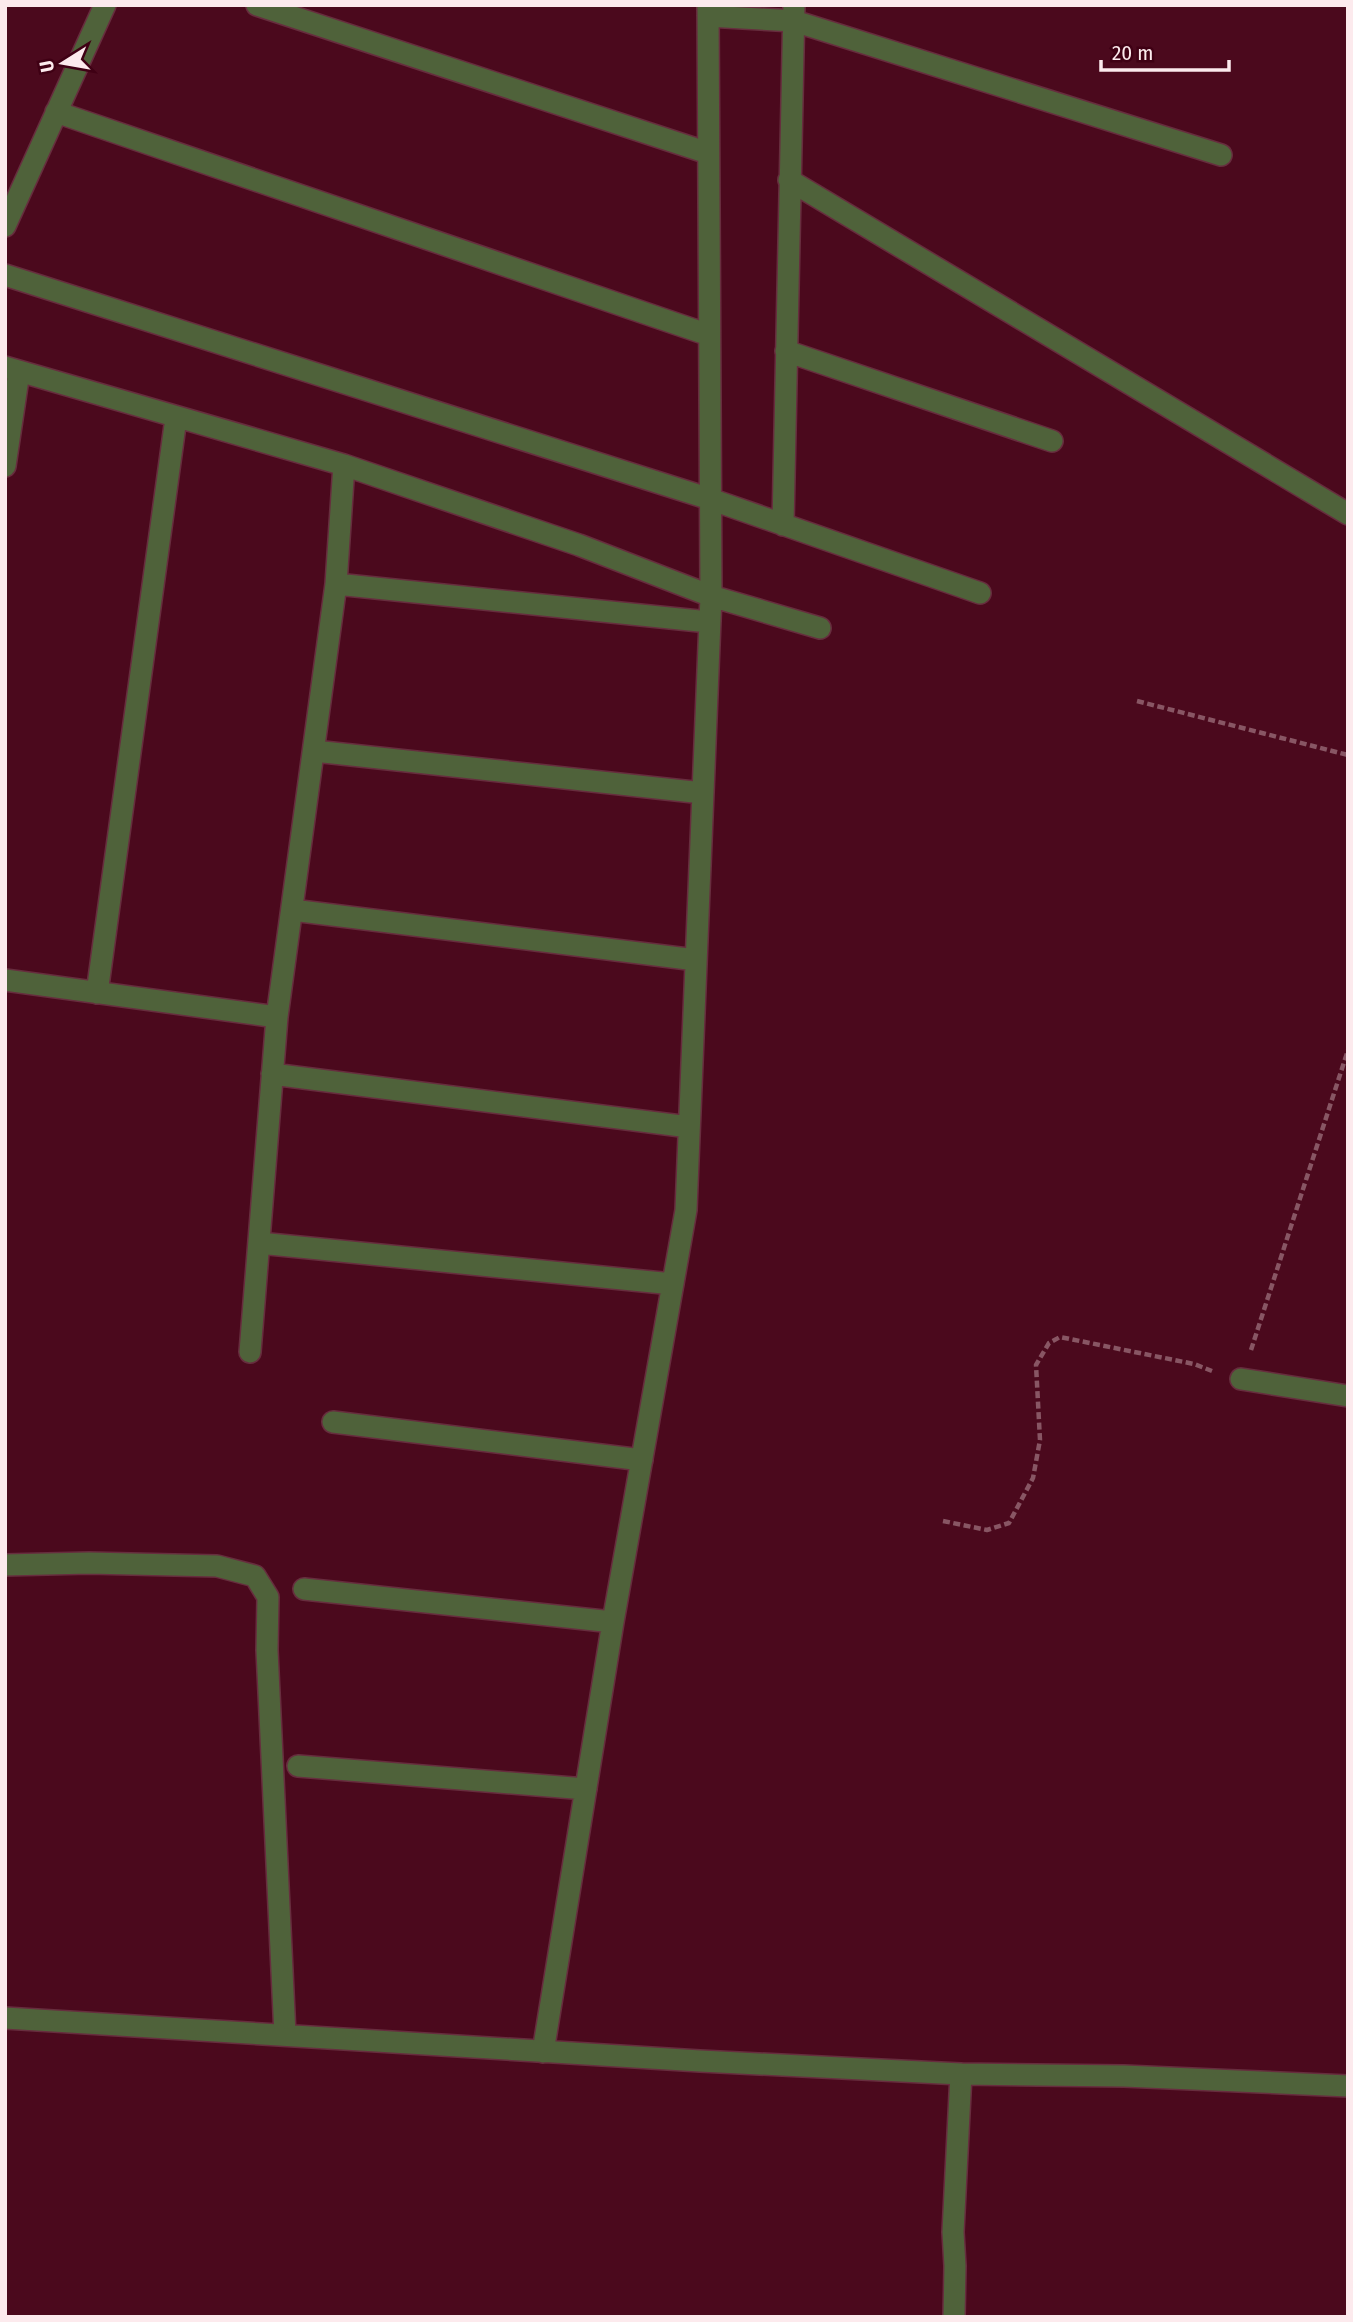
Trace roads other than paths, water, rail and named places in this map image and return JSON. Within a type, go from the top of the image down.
[{"type":"street","points":[[5,226],[105,5]]},
{"type":"street","points":[[257,5],[708,153]]},
{"type":"street","points":[[543,2052],[613,1622],[686,1210],[711,596],[708,10],[794,13],[1221,155]]},
{"type":"street","points":[[783,525],[794,13]]},
{"type":"street","points":[[56,112],[709,335]]},
{"type":"street","points":[[789,180],[1348,514]]},
{"type":"street","points":[[5,275],[710,499],[980,593]]},
{"type":"street","points":[[786,351],[1052,441]]},
{"type":"street","points":[[5,466],[12,370],[344,465],[579,545],[711,596],[820,628]]},
{"type":"street","points":[[97,993],[176,418]]},
{"type":"street","points":[[250,1352],[277,1017],[336,584],[344,465]]},
{"type":"street","points":[[336,584],[709,622]]},
{"type":"street","points":[[314,751],[703,793]]},
{"type":"street","points":[[292,911],[696,960]]},
{"type":"street","points":[[5,980],[277,1017]]},
{"type":"street","points":[[272,1074],[689,1127]]},
{"type":"street","points":[[259,1243],[673,1284]]},
{"type":"street","points":[[1241,1379],[1348,1396]]},
{"type":"street","points":[[334,1422],[642,1460]]},
{"type":"street","points":[[5,1564],[217,1566],[256,1576],[268,1597],[267,1650],[285,2035]]},
{"type":"street","points":[[304,1589],[613,1622]]},
{"type":"street","points":[[298,1766],[586,1789]]},
{"type":"street","points":[[5,2018],[543,2052],[961,2074],[1124,2076],[1348,2086]]},
{"type":"street","points":[[954,2317],[953,2232],[961,2074]]}]
